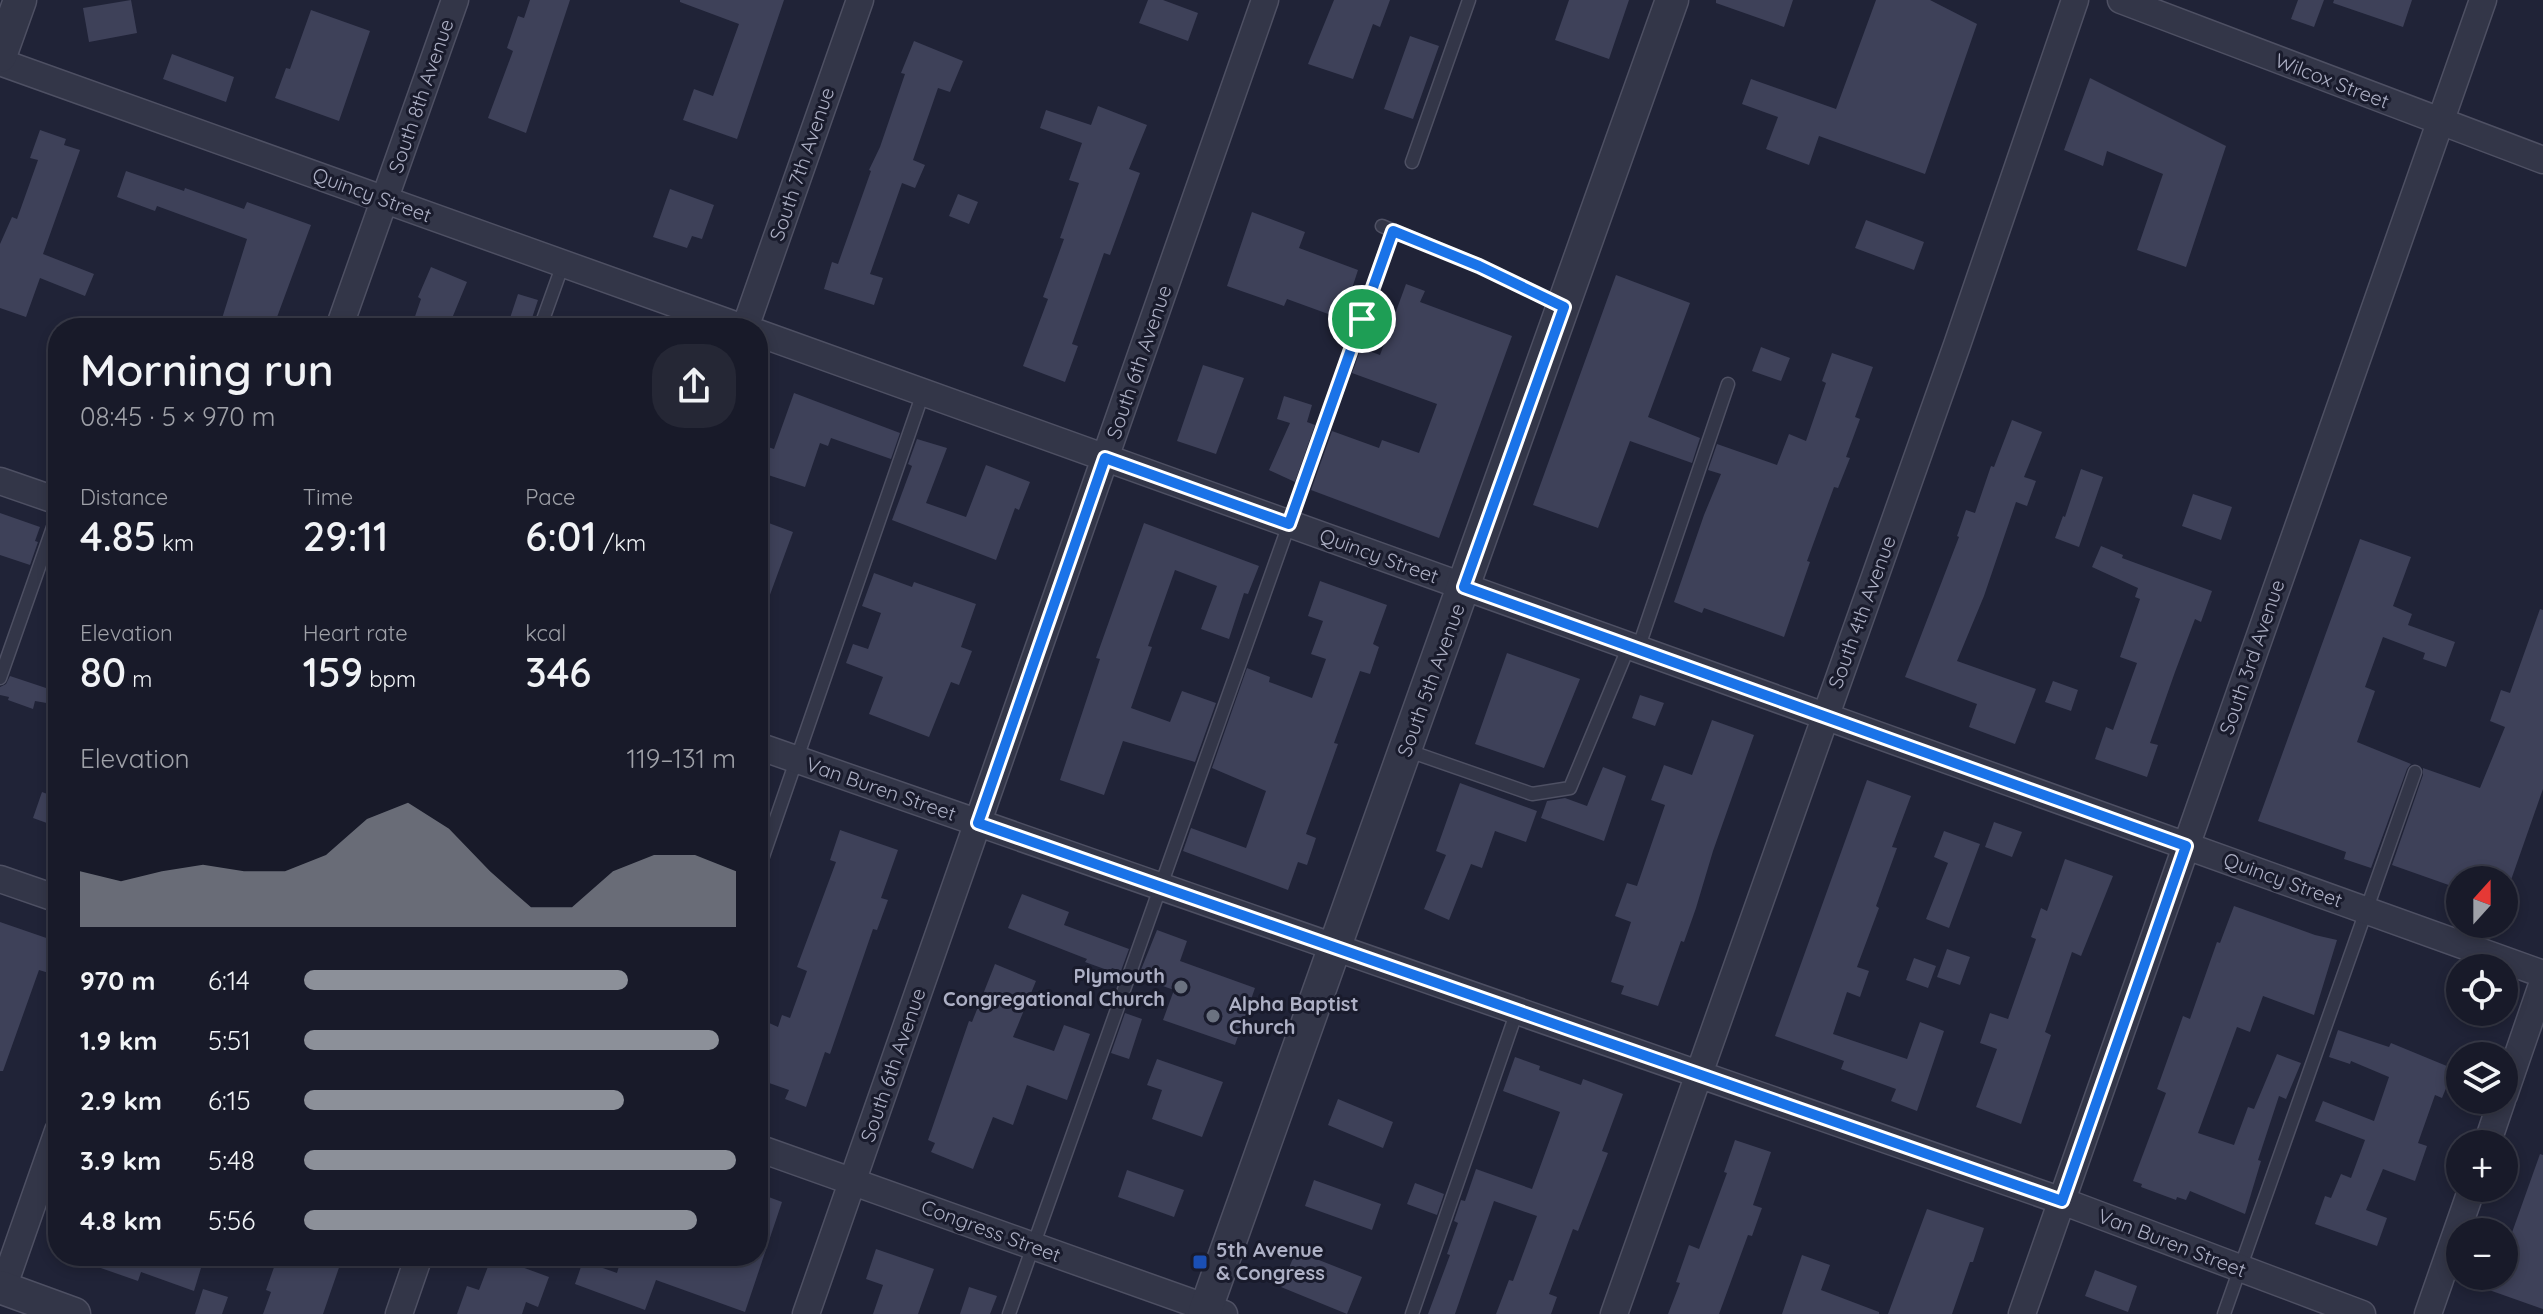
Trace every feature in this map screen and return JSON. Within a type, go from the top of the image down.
[{"type":"street","points":[[0,59],[20,0]]},
{"type":"street","name":"South 8th Avenue","points":[[343,318],[455,0]]},
{"type":"street","name":"South 7th Avenue","points":[[748,318],[860,0]]},
{"type":"street","name":"South 6th Avenue","points":[[806,1314],[1265,0]]},
{"type":"street","name":"South 5th Avenue","points":[[1211,1312],[1335,948],[1672,0]]},
{"type":"street","name":"Wilcox Street","points":[[2121,0],[2543,160]]},
{"type":"street","name":"South 3rd Avenue","points":[[2022,1314],[2483,0]]},
{"type":"street","name":"South 4th Avenue","points":[[1614,1314],[2074,1]]},
{"type":"street","name":"Quincy Street","points":[[0,59],[716,318]]},
{"type":"street","name":"Quincy Street","points":[[768,337],[2543,974]]},
{"type":"street","points":[[0,481],[48,498]]},
{"type":"street","name":"Van Buren Street","points":[[768,750],[2062,1201],[2362,1314]]},
{"type":"street","points":[[0,879],[48,896]]},
{"type":"street","points":[[2518,1054],[2543,982]]},
{"type":"street","name":"Congress Street","points":[[768,1152],[1211,1312]]},
{"type":"street","points":[[48,1158],[1,1287],[74,1314]]},
{"type":"street","points":[[2428,1314],[2467,1202]]},
{"type":"street","points":[[399,1314],[416,1266]]},
{"type":"lane","points":[[1412,162],[1469,0]]},
{"type":"lane","points":[[1009,1314],[1289,524],[1388,229],[1479,266],[1564,307]]},
{"type":"lane","points":[[544,318],[563,264]]},
{"type":"lane","points":[[1406,750],[1532,794],[1570,788],[1633,648],[1728,384]]},
{"type":"lane","points":[[768,843],[923,393]]},
{"type":"lane","points":[[0,678],[48,541]]},
{"type":"lane","points":[[2224,1314],[2415,772]]},
{"type":"lane","points":[[1412,1314],[1517,1011]]},
{"type":"building","points":[[131,0],[137,33],[89,42],[83,8]]},
{"type":"building","points":[[530,0],[570,0],[526,133],[488,118],[513,51],[507,48],[518,16],[524,18]]},
{"type":"building","points":[[680,0],[784,0],[737,139],[683,120],[694,89],[713,96],[739,24]]},
{"type":"building","points":[[1148,0],[1163,0],[1198,13],[1188,41],[1139,23]]},
{"type":"building","points":[[1334,0],[1390,0],[1380,27],[1373,24],[1353,79],[1308,64]]},
{"type":"building","points":[[1569,0],[1629,0],[1609,59],[1555,40]]},
{"type":"building","points":[[1716,0],[1793,0],[1784,27],[1716,3]]},
{"type":"building","points":[[1876,0],[1930,0],[1977,24],[1925,174],[1819,136],[1809,165],[1766,149],[1778,117],[1742,104],[1751,79],[1836,109]]},
{"type":"building","points":[[2298,0],[2324,0],[2314,27],[2291,19]]},
{"type":"building","points":[[2334,0],[2412,0],[2403,27],[2333,3]]},
{"type":"building","points":[[311,10],[370,31],[339,121],[275,98],[286,68],[290,69]]},
{"type":"building","points":[[1410,36],[1439,46],[1413,119],[1384,109]]},
{"type":"building","points":[[914,41],[963,61],[950,92],[938,88],[913,160],[925,165],[915,188],[902,183],[870,274],[883,278],[874,305],[824,289],[832,262],[838,264]]},
{"type":"building","points":[[172,54],[234,77],[226,102],[163,79]]},
{"type":"building","points":[[2090,78],[2226,146],[2186,267],[2137,250],[2163,174],[2107,151],[2103,166],[2064,150]]},
{"type":"building","points":[[1098,106],[1147,125],[1129,169],[1140,173],[1110,255],[1104,253],[1072,344],[1078,346],[1065,382],[1023,366],[1048,299],[1043,297],[1064,239],[1060,238],[1079,183],[1069,180],[1082,143],[1040,128],[1046,110],[1091,125]]},
{"type":"building","points":[[40,130],[66,139],[64,145],[80,150],[43,254],[94,274],[85,296],[40,278],[26,317],[0,308],[0,244],[12,217],[17,219],[38,160],[30,158]]},
{"type":"building","points":[[126,171],[244,209],[247,202],[311,225],[277,318],[222,318],[247,239],[157,206],[155,211],[117,197]]},
{"type":"building","points":[[670,189],[714,205],[702,239],[692,236],[687,248],[653,237]]},
{"type":"building","points":[[958,194],[978,202],[969,224],[949,216]]},
{"type":"building","points":[[1252,212],[1305,232],[1299,248],[1358,270],[1342,319],[1287,299],[1284,306],[1227,286]]},
{"type":"building","points":[[1866,220],[1924,242],[1914,270],[1855,248]]},
{"type":"building","points":[[431,267],[467,282],[452,318],[414,318],[421,299],[418,297]]},
{"type":"building","points":[[1616,275],[1690,303],[1648,417],[1700,438],[1692,463],[1630,441],[1598,528],[1533,505]]},
{"type":"building","points":[[1406,284],[1425,291],[1420,302],[1512,336],[1439,538],[1311,490],[1332,431],[1379,448],[1382,440],[1419,453],[1437,404],[1352,373],[1361,348],[1380,355]]},
{"type":"building","points":[[518,294],[538,300],[532,318],[510,318]]},
{"type":"building","points":[[1761,347],[1790,358],[1781,381],[1752,371]]},
{"type":"building","points":[[1832,353],[1873,367],[1855,417],[1860,419],[1846,457],[1850,458],[1838,488],[1834,487],[1784,637],[1704,608],[1702,613],[1674,602],[1721,474],[1708,470],[1717,444],[1777,465],[1789,434],[1806,441],[1826,383],[1822,381]]},
{"type":"building","points":[[1203,365],[1244,378],[1216,454],[1177,441]]},
{"type":"building","points":[[794,393],[900,433],[891,459],[831,438],[828,446],[820,443],[805,487],[768,475],[768,447],[774,449]]},
{"type":"building","points":[[1284,396],[1312,405],[1307,422],[1315,425],[1295,482],[1269,470],[1290,423],[1277,419]]},
{"type":"building","points":[[2012,420],[2042,432],[2024,477],[2036,481],[2027,506],[2016,502],[1984,596],[1957,661],[2036,689],[2015,744],[1969,727],[1977,704],[1905,677],[1959,537],[1966,510],[1975,513],[1991,466],[1994,467]]},
{"type":"building","points":[[917,439],[947,448],[926,503],[966,517],[986,465],[1030,482],[1019,510],[1015,508],[996,560],[892,520],[912,466],[908,464]]},
{"type":"building","points":[[2081,469],[2103,477],[2079,547],[2055,538]]},
{"type":"building","points":[[2193,494],[2232,507],[2221,540],[2182,526]]},
{"type":"building","points":[[0,513],[40,527],[30,565],[0,555]]},
{"type":"building","points":[[768,523],[793,532],[768,600]]},
{"type":"building","points":[[1144,523],[1259,566],[1248,594],[1244,593],[1229,639],[1201,629],[1217,586],[1175,570],[1148,646],[1152,647],[1131,708],[1170,722],[1182,691],[1216,703],[1195,762],[1123,741],[1104,795],[1060,780],[1100,659],[1096,658]]},
{"type":"building","points":[[2360,539],[2411,557],[2393,606],[2412,614],[2408,625],[2455,642],[2446,667],[2423,659],[2425,653],[2383,637],[2365,687],[2375,691],[2357,742],[2411,764],[2371,868],[2344,859],[2346,852],[2258,821]]},
{"type":"building","points":[[2101,546],[2123,555],[2122,558],[2212,591],[2201,622],[2195,619],[2150,743],[2158,745],[2147,777],[2095,759],[2106,727],[2113,730],[2137,663],[2120,657],[2140,599],[2135,597],[2138,588],[2092,567]]},
{"type":"building","points":[[874,573],[912,587],[914,582],[976,604],[961,647],[972,651],[959,685],[951,682],[929,737],[869,714],[883,677],[846,663],[853,644],[868,649],[881,613],[862,606]]},
{"type":"building","points":[[1320,581],[1387,605],[1373,644],[1379,647],[1370,674],[1360,671],[1306,834],[1316,838],[1307,865],[1298,862],[1288,890],[1183,851],[1191,828],[1246,848],[1266,791],[1212,768],[1247,668],[1270,677],[1269,682],[1312,698],[1326,659],[1311,654],[1323,621],[1308,616]]},
{"type":"building","points":[[2540,609],[2543,610],[2543,789],[2516,866],[2446,866],[2446,884],[2392,865],[2423,768],[2480,788],[2505,727],[2490,721],[2501,690],[2510,693]]},
{"type":"building","points":[[1507,653],[1580,679],[1544,768],[1475,744]]},
{"type":"building","points":[[10,676],[48,689],[48,703],[35,701],[33,709],[8,700],[9,697],[0,695],[0,687],[6,684]]},
{"type":"building","points":[[2053,681],[2078,690],[2071,711],[2045,702]]},
{"type":"building","points":[[1640,695],[1664,703],[1655,726],[1632,718]]},
{"type":"building","points":[[1712,720],[1754,735],[1684,942],[1681,941],[1658,1006],[1621,994],[1624,986],[1611,982],[1631,922],[1615,916],[1627,883],[1637,886],[1665,805],[1651,800],[1664,765],[1692,775]]},
{"type":"building","points":[[1603,767],[1626,776],[1604,841],[1541,818],[1547,801],[1565,798],[1587,806]]},
{"type":"building","points":[[1867,780],[1911,796],[1892,847],[1897,848],[1876,906],[1879,908],[1857,967],[1869,971],[1860,997],[1847,992],[1833,1034],[1907,1059],[1920,1022],[1944,1031],[1917,1111],[1891,1101],[1896,1089],[1841,1069],[1844,1061],[1775,1036]]},
{"type":"building","points":[[1460,783],[1537,811],[1526,842],[1495,831],[1482,868],[1471,864],[1449,920],[1424,909],[1446,855],[1436,851]]},
{"type":"building","points":[[42,792],[48,794],[48,823],[33,818]]},
{"type":"building","points":[[1994,822],[2022,832],[2012,857],[1985,847]]},
{"type":"building","points":[[840,830],[898,850],[881,898],[888,900],[877,930],[873,929],[830,1054],[825,1052],[806,1107],[785,1099],[789,1090],[768,1083],[768,1022],[778,1027],[782,1015],[790,1018],[807,971],[797,967],[836,862],[830,860]]},
{"type":"building","points":[[1944,831],[1980,844],[1949,928],[1926,919],[1948,863],[1934,857]]},
{"type":"building","points":[[2065,859],[2113,876],[2081,956],[2072,952],[2045,1032],[2051,1035],[2021,1124],[1976,1107],[1997,1049],[1980,1043],[1990,1013],[2008,1019],[2036,939],[2031,937],[2041,908],[2047,911]]},
{"type":"building","points":[[1022,894],[1069,912],[1064,925],[1129,949],[1121,971],[1112,968],[1110,971],[1085,962],[1087,959],[1008,928]]},
{"type":"building","points":[[2234,906],[2337,940],[2314,1015],[2263,996],[2250,1032],[2237,1027],[2198,1133],[2234,1145],[2248,1107],[2254,1109],[2277,1054],[2301,1063],[2286,1099],[2279,1096],[2258,1160],[2261,1161],[2245,1214],[2190,1191],[2186,1200],[2177,1197],[2176,1200],[2133,1181],[2166,1093],[2157,1089],[2183,1016],[2190,1019],[2217,942],[2220,943]]},
{"type":"building","points":[[0,922],[48,939],[48,973],[39,970],[3,1071],[0,1071]]},
{"type":"building","points":[[1157,930],[1187,941],[1180,961],[1255,988],[1235,1045],[1163,1020],[1174,990],[1138,977]]},
{"type":"building","points":[[1947,949],[1970,957],[1960,985],[1937,977]]},
{"type":"building","points":[[1914,958],[1936,966],[1928,988],[1906,980]]},
{"type":"building","points":[[995,964],[1036,981],[1013,1037],[1054,1051],[1064,1025],[1090,1034],[1067,1100],[1027,1085],[1013,1125],[993,1117],[973,1169],[931,1152],[935,1143],[928,1140],[969,1021],[972,1022]]},
{"type":"building","points":[[1125,1013],[1142,1019],[1129,1059],[1111,1053]]},
{"type":"building","points":[[2338,1030],[2389,1047],[2391,1043],[2446,1066],[2446,1088],[2442,1098],[2435,1095],[2418,1143],[2427,1146],[2415,1181],[2383,1169],[2366,1210],[2387,1218],[2377,1246],[2315,1224],[2325,1196],[2331,1198],[2341,1174],[2351,1178],[2365,1140],[2315,1121],[2323,1101],[2374,1121],[2389,1077],[2351,1061],[2350,1064],[2329,1057]]},
{"type":"building","points":[[1515,1057],[1540,1066],[1539,1070],[1581,1085],[1583,1079],[1623,1094],[1602,1151],[1608,1153],[1578,1231],[1573,1229],[1549,1294],[1557,1297],[1551,1314],[1496,1314],[1509,1280],[1513,1281],[1537,1216],[1494,1201],[1455,1314],[1428,1314],[1450,1255],[1447,1254],[1458,1223],[1454,1221],[1476,1169],[1532,1189],[1560,1112],[1503,1091]]},
{"type":"building","points":[[1157,1059],[1223,1082],[1202,1137],[1152,1119],[1162,1090],[1147,1085]]},
{"type":"building","points":[[1338,1099],[1393,1122],[1383,1148],[1328,1125]]},
{"type":"building","points":[[1735,1140],[1771,1152],[1753,1205],[1762,1208],[1752,1236],[1748,1235],[1719,1314],[1668,1314],[1680,1283],[1676,1282],[1689,1245],[1699,1249],[1727,1173],[1724,1172]]},
{"type":"building","points":[[2540,1154],[2543,1155],[2543,1309],[2489,1290],[2518,1290],[2517,1218]]},
{"type":"building","points":[[1127,1170],[1184,1190],[1174,1217],[1118,1197]]},
{"type":"building","points":[[1314,1180],[1381,1204],[1372,1230],[1305,1206]]},
{"type":"building","points":[[1415,1183],[1444,1194],[1437,1215],[1407,1204]]},
{"type":"building","points":[[768,1197],[782,1202],[768,1244]]},
{"type":"building","points":[[1927,1209],[1984,1228],[1973,1262],[1970,1262],[1952,1314],[1888,1314]]},
{"type":"building","points":[[876,1249],[934,1269],[918,1314],[873,1314],[883,1285],[866,1279]]},
{"type":"building","points":[[1296,1251],[1362,1277],[1347,1314],[1281,1287]]},
{"type":"building","points":[[1802,1255],[1830,1265],[1821,1290],[1879,1314],[1782,1314]]},
{"type":"building","points":[[95,1266],[201,1268],[194,1291],[141,1272],[138,1281]]},
{"type":"building","points":[[274,1266],[340,1266],[323,1314],[263,1314],[271,1292],[266,1290]]},
{"type":"building","points":[[488,1266],[519,1266],[549,1277],[538,1307],[526,1302],[522,1314],[457,1314],[467,1286],[479,1290]]},
{"type":"building","points":[[581,1266],[597,1266],[617,1273],[619,1266],[760,1266],[745,1312],[656,1280],[645,1310],[575,1284]]},
{"type":"building","points":[[2095,1270],[2137,1286],[2128,1312],[2085,1296]]},
{"type":"building","points":[[969,1287],[997,1296],[990,1314],[960,1314]]},
{"type":"building","points":[[203,1289],[228,1297],[222,1314],[195,1314]]},
{"type":"place","name":"Plymouth Congregational Church","points":[[1181,987]]},
{"type":"place","name":"Alpha Baptist Church","points":[[1213,1016]]},
{"type":"place","name":"5th Avenue & Congress","points":[[1200,1262]]},
{"type":"route","points":[[1393,231],[1479,266],[1564,307],[1464,587],[2186,846],[2062,1201],[978,823],[1105,458],[1289,524],[1362,319],[1393,231]]}]
